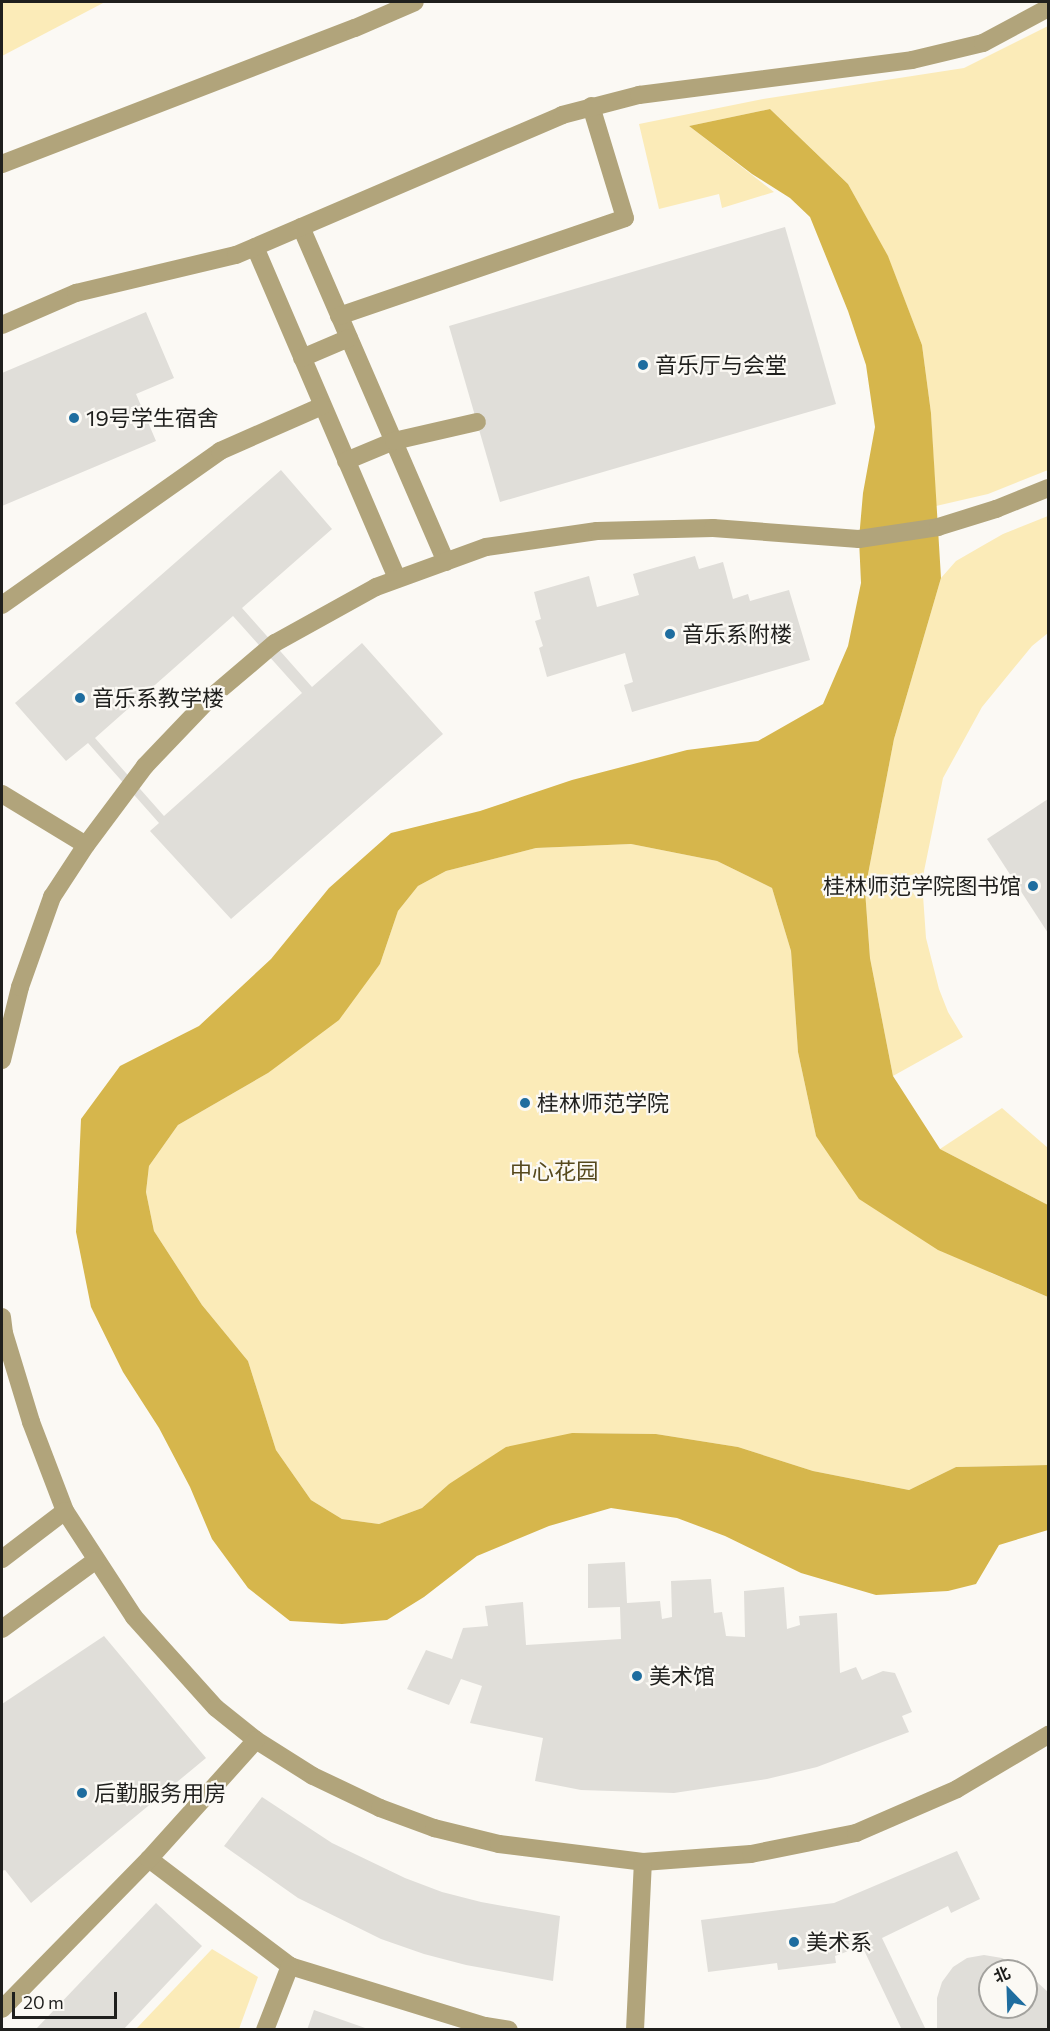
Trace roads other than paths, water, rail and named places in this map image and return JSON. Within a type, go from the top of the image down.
[{"type":"street","points":[[2,164],[355,28],[415,2]]},
{"type":"street","points":[[2,325],[76,292],[236,255],[562,115],[591,106],[639,95],[912,60],[983,43],[1048,8]]},
{"type":"street","points":[[339,316],[625,218],[591,106]]},
{"type":"street","points":[[301,227],[446,562]]},
{"type":"street","points":[[255,247],[397,579]]},
{"type":"street","points":[[302,357],[349,338]]},
{"type":"street","points":[[2,605],[220,451],[322,406]]},
{"type":"street","points":[[346,461],[394,441],[477,422]]},
{"type":"street","points":[[2,1060],[20,987],[52,897],[86,845],[145,766],[209,699],[275,643],[376,587],[486,547],[597,531],[713,528],[859,539],[938,527],[996,509],[1048,488]]},
{"type":"street","points":[[2,794],[86,845]]},
{"type":"street","points":[[2,1317],[4,1333],[31,1422],[65,1511],[95,1561],[134,1617],[216,1708],[256,1740],[314,1776],[380,1808],[434,1828],[499,1844],[643,1862],[752,1854],[856,1833],[957,1789],[1047,1740]]},
{"type":"street","points":[[2,1559],[65,1511]]},
{"type":"street","points":[[2,1629],[95,1561]]},
{"type":"street","points":[[2,2009],[149,1859],[256,1740]]},
{"type":"street","points":[[149,1859],[290,1966],[485,2026],[509,2030]]},
{"type":"street","points":[[635,2030],[643,1862]]},
{"type":"street","points":[[265,2030],[290,1966]]},
{"type":"place","name":"音乐厅与会堂","points":[[643,365]]},
{"type":"place","name":"19号学生宿舍","points":[[74,418]]},
{"type":"place","name":"音乐系附楼","points":[[670,634]]},
{"type":"place","name":"音乐系教学楼","points":[[80,698]]},
{"type":"place","name":"桂林师范学院图书馆","points":[[1033,886]]},
{"type":"place","name":"桂林师范学院","points":[[525,1103]]},
{"type":"place","name":"美术馆","points":[[637,1676]]},
{"type":"place","name":"后勤服务用房","points":[[82,1793]]},
{"type":"place","name":"美术系","points":[[794,1942]]},
{"type":"park label","name":"中心花园","points":[[554,1171]]}]
